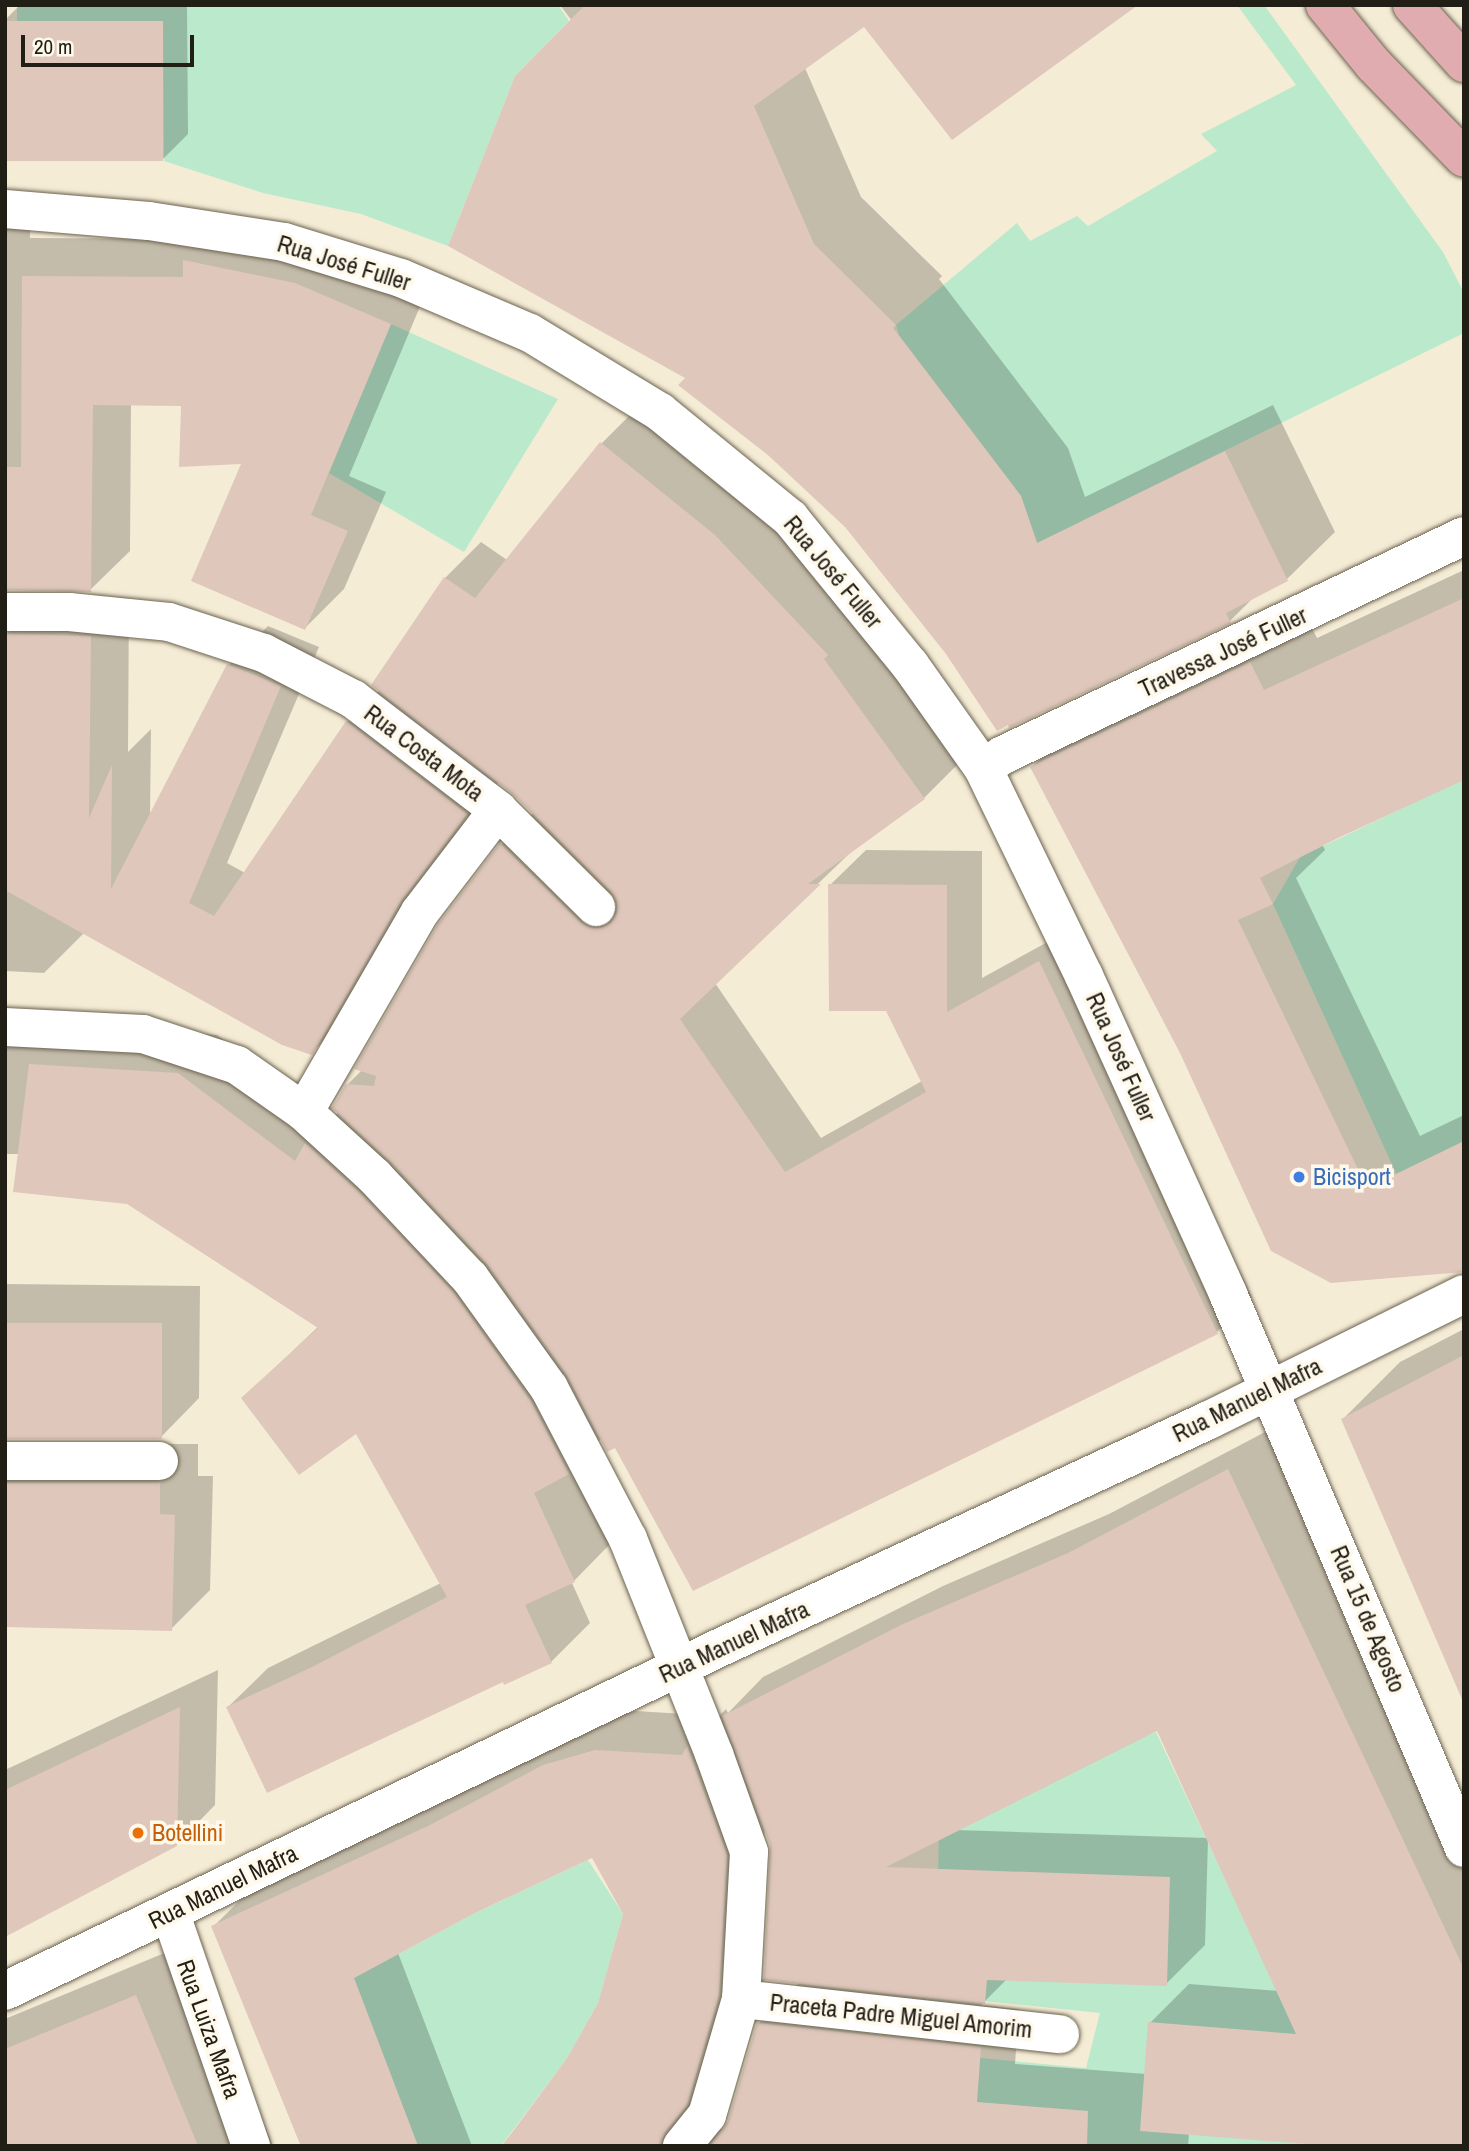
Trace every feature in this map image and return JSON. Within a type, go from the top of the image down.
[{"type":"main road","points":[[1325,5],[1374,65],[1464,158]]},
{"type":"main road","points":[[1412,5],[1464,63]]},
{"type":"street","name":"Rua José Fuller","points":[[5,209],[149,221],[284,242],[401,278],[530,333],[660,412],[790,518],[910,665],[983,768],[1084,976],[1270,1390]]},
{"type":"street","name":"Travessa José Fuller","points":[[983,768],[1014,750],[1464,536]]},
{"type":"street","name":"Rua Costa Mota","points":[[5,612],[69,612],[169,622],[264,653],[353,699],[498,810],[419,912],[304,1112]]},
{"type":"street","points":[[498,810],[596,907]]},
{"type":"street","points":[[5,1027],[143,1034],[237,1065],[304,1112],[375,1177],[470,1278],[549,1388],[628,1539],[749,1853],[741,1999],[707,2115],[682,2146]]},
{"type":"street","name":"Rua Manuel Mafra","points":[[5,1991],[679,1668],[1270,1390],[1464,1294]]},
{"type":"street","name":"Rua 15 de Agosto","points":[[1270,1390],[1464,1848]]},
{"type":"street","points":[[5,1461],[159,1461]]},
{"type":"street","name":"Rua Luiza Mafra","points":[[170,1912],[251,2146]]},
{"type":"street","name":"Praceta Padre Miguel Amorim","points":[[741,1999],[1060,2034]]},
{"type":"green space","points":[[17,5],[558,5],[569,21],[515,76],[448,246],[361,214],[263,193],[164,161],[163,21],[17,23]]},
{"type":"green space","points":[[1237,5],[1264,5],[1443,252],[1464,293],[1464,333],[1082,521],[1055,594],[1021,496],[899,335],[896,325],[1017,223],[1030,241],[1077,216],[1088,226],[1217,151],[1201,134],[1296,85]]},
{"type":"green space","points":[[391,324],[558,399],[464,552],[329,473]]},
{"type":"green space","points":[[1464,779],[1464,1148],[1400,1182],[1273,904],[1300,857]]},
{"type":"green space","points":[[1156,1732],[1347,2146],[968,2146],[980,2058],[1086,2068],[1100,2013],[936,1996],[939,1821]]},
{"type":"green space","points":[[588,1860],[623,1914],[598,2003],[567,2058],[501,2146],[418,2146],[354,1978],[473,1914]]},
{"type":"building","points":[[585,5],[1138,5],[952,140],[864,27],[754,106],[814,244],[896,325],[893,328],[1021,496],[1037,543],[1225,451],[1288,581],[1226,613],[1231,623],[1009,728],[1008,725],[997,731],[946,654],[845,527],[769,456],[678,385],[685,378],[448,246],[515,76]]},
{"type":"building","points":[[5,21],[163,21],[163,161],[5,161]]},
{"type":"building","points":[[183,260],[295,283],[391,324],[311,515],[348,531],[305,630],[191,581],[241,464],[179,467],[181,406],[93,405],[91,592],[5,590],[5,467],[21,467],[22,276],[183,277]]},
{"type":"building","points":[[600,442],[715,535],[828,655],[824,659],[925,799],[808,884],[821,884],[680,1019],[785,1172],[926,1092],[886,1011],[829,1011],[828,884],[947,885],[947,1012],[1039,961],[1218,1334],[693,1591],[615,1448],[607,1452],[567,1375],[488,1265],[391,1162],[332,1108],[346,1084],[374,1086],[376,1076],[354,1069],[438,924],[500,843],[581,923],[591,928],[601,928],[611,923],[617,913],[617,902],[611,891],[513,794],[371,685],[444,577],[475,598]]},
{"type":"building","points":[[1464,598],[1464,780],[1338,838],[1260,878],[1273,904],[1238,920],[1367,1188],[1464,1141],[1464,1272],[1331,1283],[1271,1251],[1180,1053],[1030,767],[1250,662],[1264,690]]},
{"type":"building","points":[[5,634],[91,636],[89,818],[112,765],[111,889],[227,664],[281,686],[189,903],[214,916],[346,721],[467,814],[401,901],[312,1055],[282,1045],[5,890]]},
{"type":"building","points":[[29,1064],[178,1073],[295,1161],[305,1143],[360,1193],[453,1292],[530,1400],[569,1474],[534,1493],[575,1582],[525,1605],[552,1663],[504,1685],[503,1682],[267,1793],[226,1707],[312,1667],[447,1597],[356,1434],[299,1475],[241,1398],[318,1328],[127,1204],[13,1192]]},
{"type":"building","points":[[5,1323],[162,1323],[162,1439],[5,1439]]},
{"type":"building","points":[[1464,1355],[1464,1704],[1341,1419]]},
{"type":"building","points":[[1228,1469],[1464,1969],[1464,2146],[1335,2146],[1140,2131],[1148,2022],[1296,2034],[1157,1731],[886,1867],[1170,1877],[1167,1986],[987,1980],[985,2004],[764,1980],[770,1845],[722,1716],[903,1624],[1068,1553]]},
{"type":"building","points":[[5,1483],[160,1483],[160,1514],[175,1515],[172,1631],[5,1627]]},
{"type":"building","points":[[180,1707],[177,1846],[5,1937],[5,1790]]},
{"type":"building","points":[[687,1746],[727,1855],[719,1995],[687,2105],[665,2132],[661,2146],[502,2146],[567,2058],[598,2003],[623,1914],[592,1858],[473,1914],[354,1978],[418,2146],[301,2146],[211,1926],[430,1825],[543,1765],[595,1750],[682,1755]]},
{"type":"building","points":[[136,1995],[198,2146],[5,2146],[5,2049]]},
{"type":"building","points":[[757,2023],[981,2047],[977,2102],[1088,2111],[1087,2146],[710,2146],[728,2121]]},
{"type":"place","name":"Bicisport","points":[[1299,1177]]},
{"type":"place","name":"Botellini","points":[[138,1833]]}]
